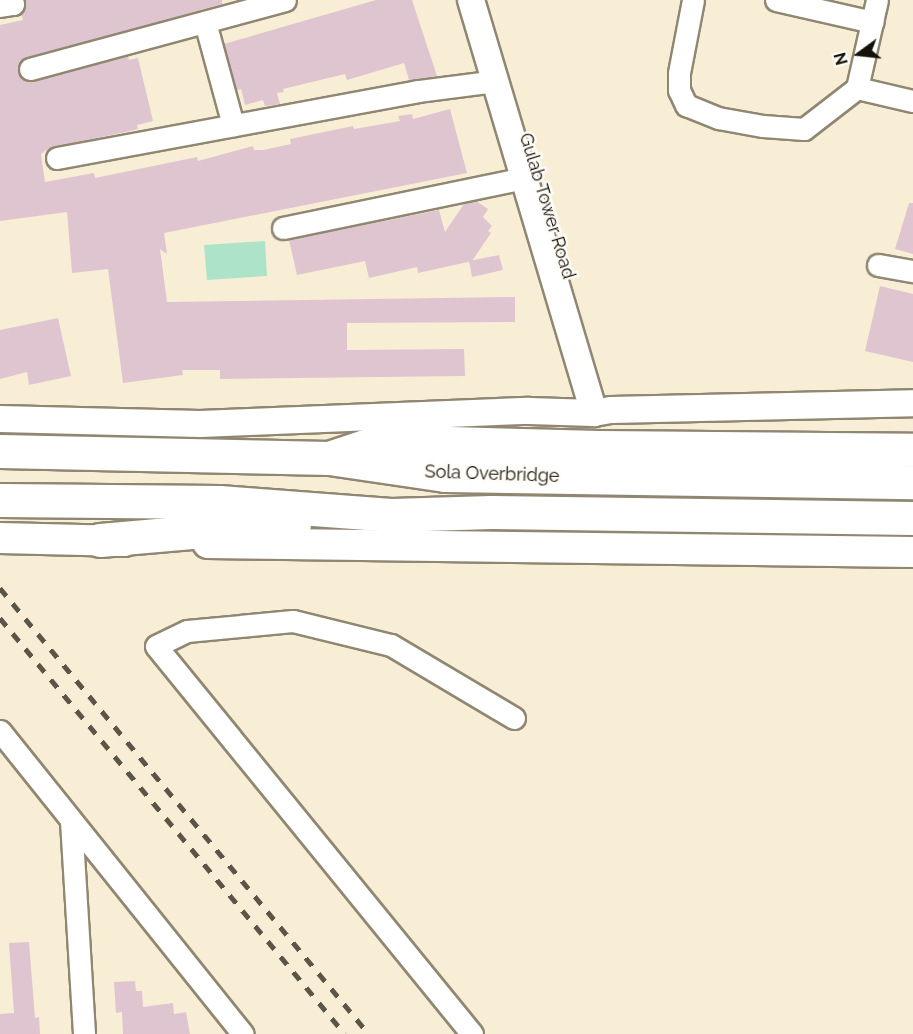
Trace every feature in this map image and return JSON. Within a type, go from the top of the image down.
[{"type":"main road","points":[[329,458],[380,441],[598,447],[913,450]]},
{"type":"main road","name":"Sola Overbridge","points":[[0,451],[329,458],[445,476],[913,482]]},
{"type":"main road","name":"Sola Overbridge","points":[[0,500],[219,502],[391,515],[491,512],[913,518]]},
{"type":"main road","points":[[100,540],[391,515]]},
{"type":"main road","points":[[0,538],[601,550],[913,552]]},
{"type":"street","points":[[0,6],[13,3],[12,0]]},
{"type":"street","points":[[30,69],[285,0]]},
{"type":"street","points":[[471,0],[525,178],[602,412]]},
{"type":"street","name":"Gulab Tower Road","points":[[484,0],[594,364],[602,412]]},
{"type":"street","points":[[693,0],[679,73],[679,90],[686,105],[718,118],[763,126],[804,129],[857,88],[877,0]]},
{"type":"street","points":[[776,0],[873,22]]},
{"type":"street","points":[[205,22],[233,125]]},
{"type":"street","points":[[57,158],[418,91],[496,81]]},
{"type":"street","points":[[857,88],[913,101]]},
{"type":"street","points":[[283,228],[525,178]]},
{"type":"street","points":[[878,265],[913,271]]},
{"type":"street","points":[[0,419],[200,424],[529,411],[602,412],[912,399]]},
{"type":"street","points":[[472,1034],[156,646],[187,631],[293,621],[391,645],[514,718]]},
{"type":"street","points":[[0,731],[243,1034]]},
{"type":"street","points":[[71,820],[84,1034]]},
{"type":"green space","points":[[265,241],[267,276],[207,280],[204,245]]},
{"type":"building","points":[[25,0],[222,0],[222,4],[21,60],[18,73],[26,81],[33,81],[128,56],[129,60],[138,58],[153,121],[137,125],[138,129],[49,148],[41,154],[45,182],[94,173],[95,178],[197,157],[198,161],[253,146],[254,150],[263,150],[291,144],[290,139],[353,126],[354,129],[400,121],[398,116],[412,114],[413,119],[450,109],[467,173],[164,233],[167,254],[160,249],[167,302],[515,297],[515,322],[347,323],[347,350],[464,349],[465,376],[220,379],[220,370],[182,370],[183,375],[123,383],[108,269],[72,273],[67,212],[0,221],[0,25],[23,20],[21,14]]},
{"type":"building","points":[[376,0],[412,0],[437,76],[409,80],[404,63],[347,80],[345,74],[283,89],[284,92],[277,93],[280,104],[265,106],[263,100],[245,105],[241,89],[237,90],[224,44]]},
{"type":"building","points":[[476,201],[488,209],[483,217],[492,226],[488,231],[491,233],[472,261],[418,273],[417,267],[369,278],[365,261],[297,275],[289,240],[439,210],[445,232],[464,204]]},
{"type":"building","points":[[909,203],[913,203],[913,254],[895,249]]},
{"type":"building","points":[[499,255],[503,270],[472,277],[469,261]]},
{"type":"building","points":[[880,286],[913,294],[913,362],[865,351]]},
{"type":"building","points":[[58,318],[71,376],[29,385],[27,372],[0,379],[0,330]]},
{"type":"building","points":[[29,942],[35,1018],[39,1017],[40,1034],[0,1034],[0,1014],[14,1013],[9,943]]},
{"type":"building","points":[[135,981],[136,991],[142,991],[143,1007],[173,1003],[174,1014],[186,1012],[190,1034],[123,1034],[122,1012],[116,1013],[114,982]]},
{"type":"railway","points":[[0,588],[369,1034]]},
{"type":"railway","points":[[0,618],[345,1034]]}]
